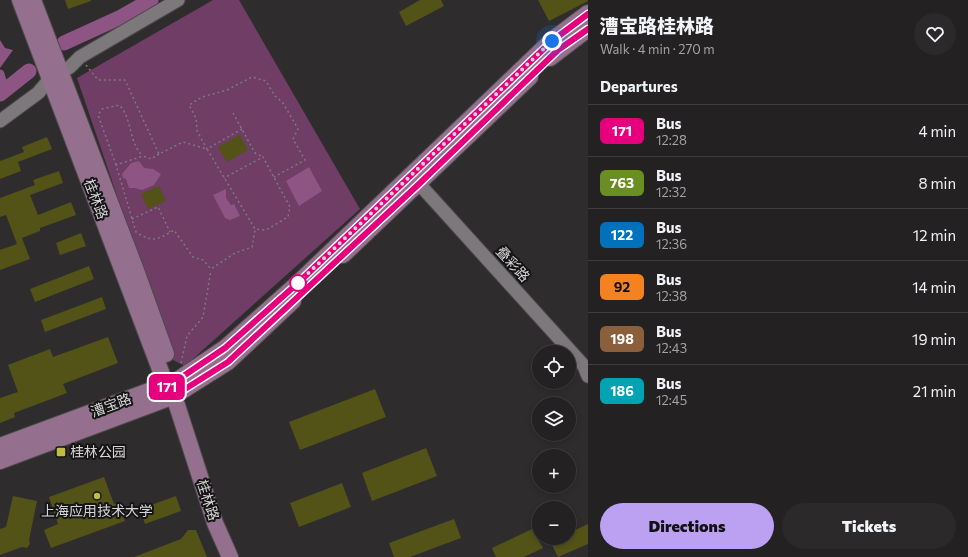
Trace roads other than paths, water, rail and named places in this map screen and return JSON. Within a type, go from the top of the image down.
[{"type":"main road","name":"桂林路","points":[[20,0],[55,76],[138,273],[174,382],[216,523],[230,557]]},
{"type":"main road","name":"桂林路","points":[[33,0],[55,76]]},
{"type":"main road","name":"漕宝路","points":[[0,446],[228,362],[415,179],[552,41],[588,14]]},
{"type":"main road","name":"漕宝路","points":[[415,179],[558,50],[588,29]]},
{"type":"main road","name":"漕宝路","points":[[0,461],[174,382]]},
{"type":"street","points":[[0,120],[38,93],[55,76],[80,57],[178,0]]},
{"type":"street","name":"叠彩路","points":[[415,179],[587,368]]},
{"type":"waterway","points":[[64,43],[121,17],[151,0]]},
{"type":"waterway","points":[[0,94],[29,71]]},
{"type":"waterway","points":[[0,74],[5,90]]},
{"type":"place","name":"桂林公园","points":[[61,452]]},
{"type":"place","name":"上海应用技术大学","points":[[97,496]]}]
